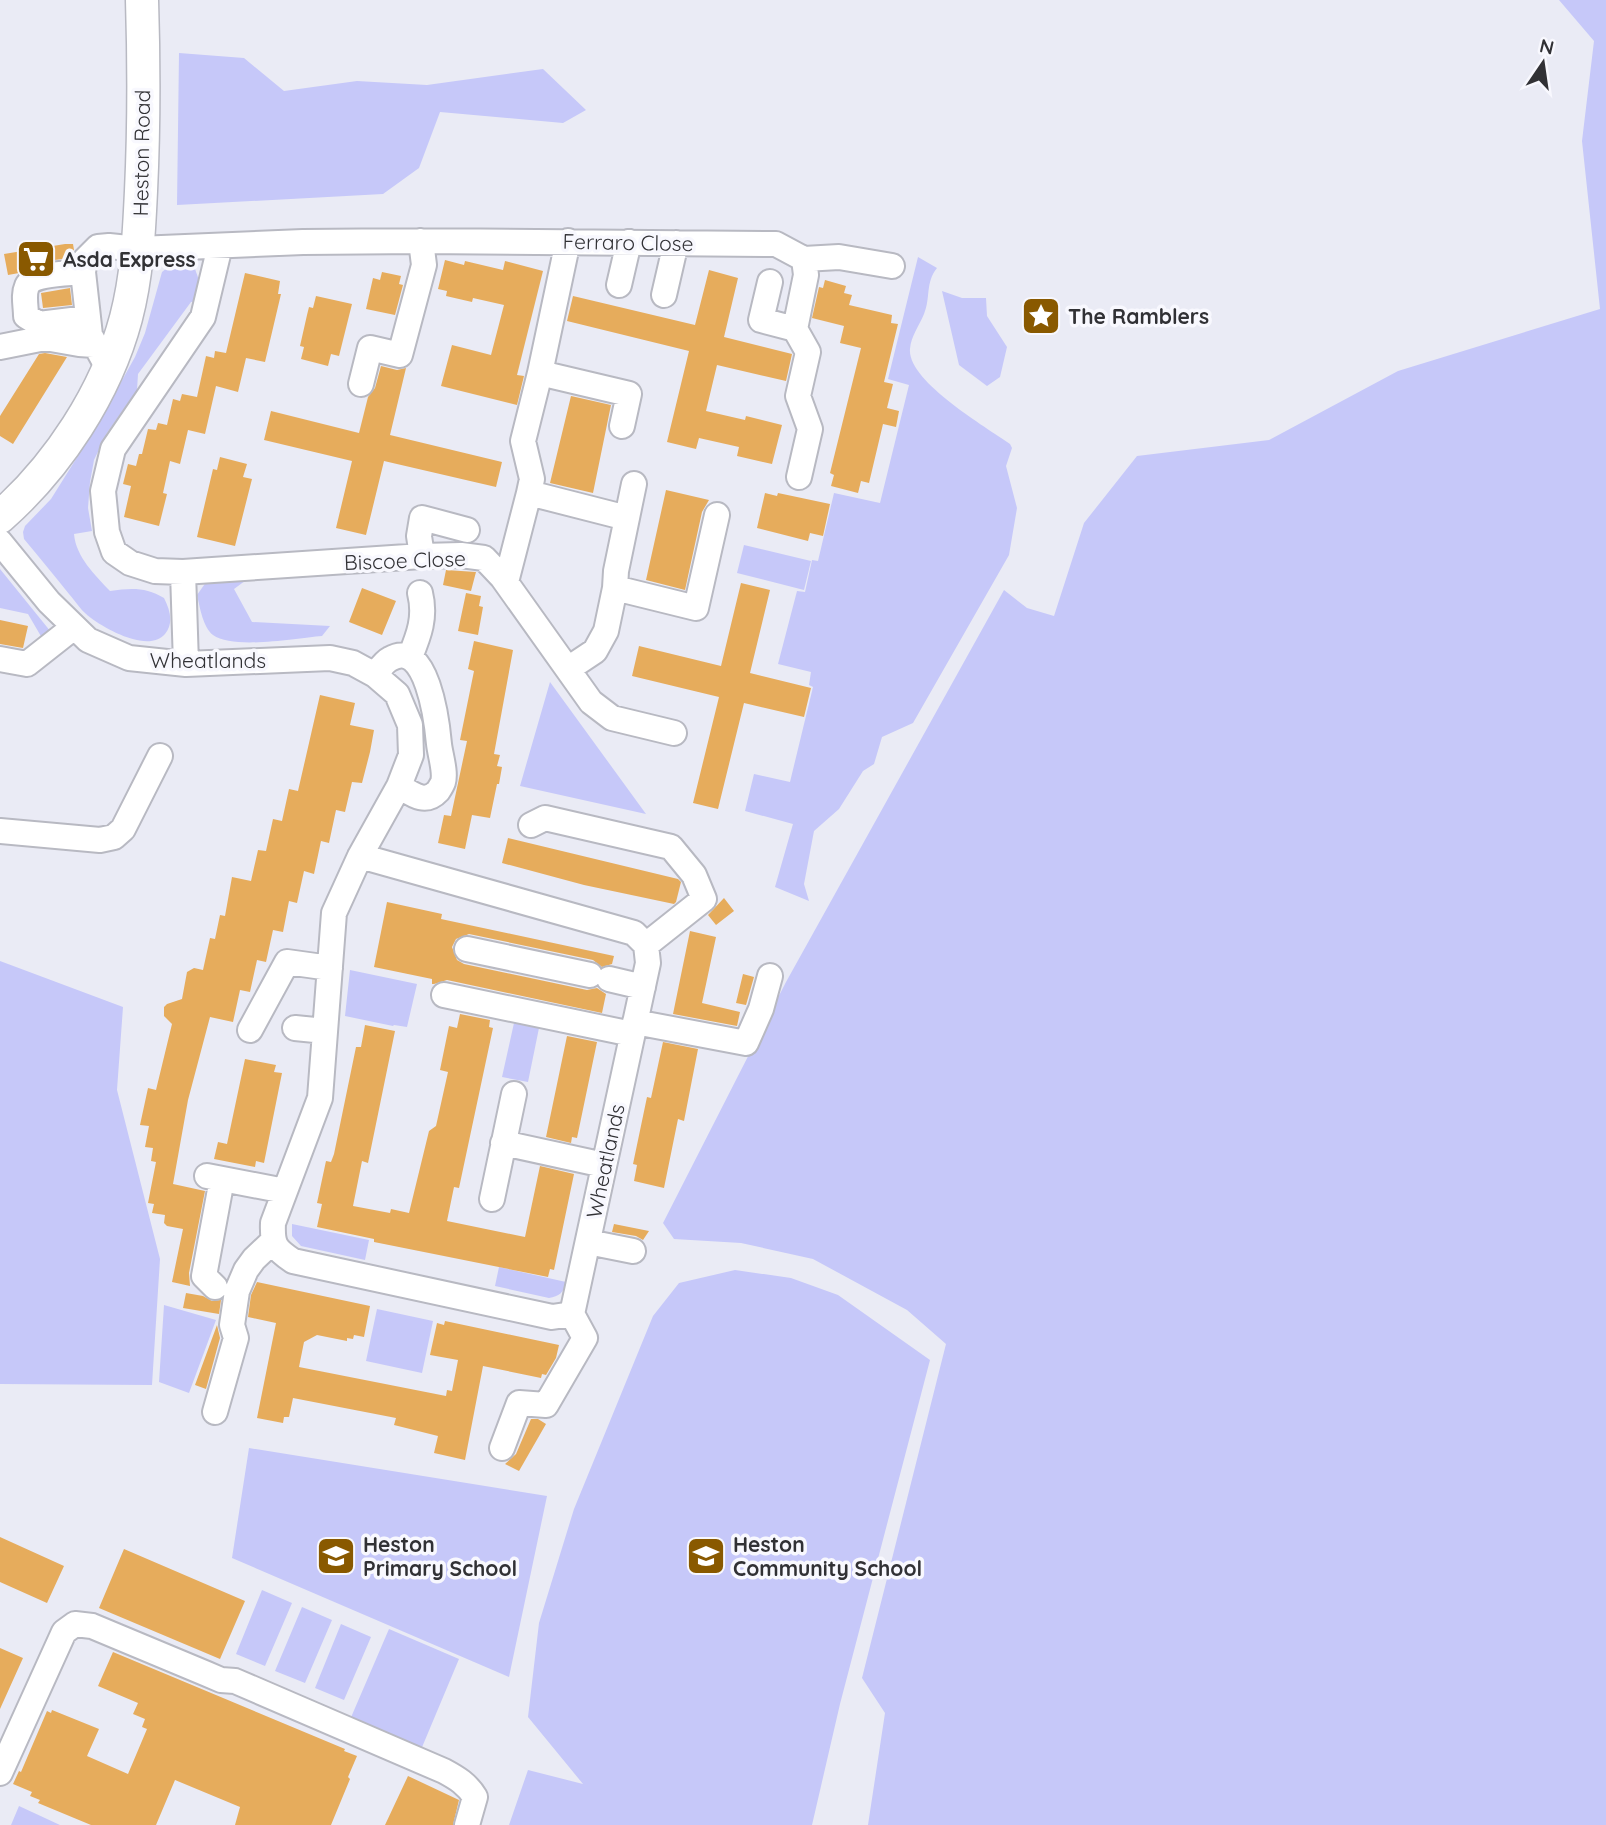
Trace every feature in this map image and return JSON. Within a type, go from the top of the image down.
[{"type":"main road","name":"Heston Road","points":[[0,517],[50,467],[76,428],[101,356],[126,318],[138,249],[143,159],[142,0]]},
{"type":"street","name":"Ferraro Close","points":[[83,272],[85,260],[98,247],[138,249],[303,242],[568,241],[776,244],[804,259]]},
{"type":"street","points":[[506,582],[531,486],[523,441],[568,241]]},
{"type":"street","points":[[361,384],[370,348],[400,355],[424,265],[421,242]]},
{"type":"street","points":[[619,285],[629,242]]},
{"type":"street","points":[[664,295],[676,243]]},
{"type":"street","name":"Biscoe Close","points":[[220,246],[203,317],[113,449],[103,491],[107,532],[114,552],[130,563],[155,571],[183,572],[318,554],[461,555],[484,558],[506,582],[591,702],[612,718],[674,733]]},
{"type":"street","points":[[794,329],[806,275],[804,259],[839,257],[892,266]]},
{"type":"street","points":[[88,318],[39,324],[30,320],[26,316],[27,286],[32,280],[42,277],[83,272],[88,318],[101,356]]},
{"type":"street","points":[[771,282],[761,320],[794,329],[808,352],[798,396],[810,429],[799,477]]},
{"type":"street","points":[[0,347],[45,338],[79,345],[101,356]]},
{"type":"street","points":[[540,373],[629,394],[622,426]]},
{"type":"street","points":[[568,669],[595,651],[606,631],[635,484]]},
{"type":"street","points":[[531,486],[627,518]]},
{"type":"street","points":[[615,588],[696,608],[717,515]]},
{"type":"street","points":[[422,556],[419,536],[422,518],[467,530]]},
{"type":"street","name":"Wheatlands","points":[[0,542],[49,602],[88,640],[129,658],[186,664],[331,658],[353,663],[375,675],[397,694],[410,725],[411,755],[399,786],[339,897],[334,913],[320,1098],[273,1223],[272,1242]]},
{"type":"street","points":[[183,572],[186,664]]},
{"type":"street","points":[[410,657],[421,628],[424,608],[421,593]]},
{"type":"street","points":[[0,659],[27,664],[74,627]]},
{"type":"street","points":[[375,675],[389,659],[401,655],[410,657],[424,675],[436,719],[443,781],[438,791],[428,798],[416,797],[399,786]]},
{"type":"street","points":[[0,831],[100,840],[114,837],[124,829],[160,757]]},
{"type":"street","points":[[360,856],[634,933],[646,945],[705,899],[694,875],[671,846],[545,818],[531,825]]},
{"type":"street","name":"Wheatlands","points":[[572,1314],[648,963],[646,945]]},
{"type":"street","points":[[467,949],[643,986]]},
{"type":"street","points":[[250,1030],[287,962],[330,968]]},
{"type":"street","points":[[444,995],[634,1028],[746,1043],[761,1009],[770,976]]},
{"type":"street","points":[[295,1028],[325,1031]]},
{"type":"street","points":[[492,1199],[514,1094]]},
{"type":"street","points":[[503,1143],[604,1165]]},
{"type":"street","points":[[215,1287],[204,1276],[214,1177],[285,1191]]},
{"type":"street","points":[[215,1412],[236,1338],[232,1325],[237,1291],[250,1265],[272,1242],[281,1253],[293,1261],[552,1317],[572,1314],[585,1338],[546,1405],[519,1403],[502,1448]]},
{"type":"street","points":[[588,1242],[633,1251]]},
{"type":"street","points":[[0,1773],[9,1725],[64,1632],[75,1624],[92,1626],[207,1674],[235,1681],[444,1771],[461,1781],[475,1797],[467,1825]]},
{"type":"shaded area","points":[[1559,0],[1606,0],[1606,1825],[868,1825],[885,1713],[862,1678],[946,1344],[907,1310],[813,1259],[741,1243],[674,1239],[663,1223],[786,982],[1004,590],[1027,608],[1054,616],[1084,523],[1137,456],[1269,440],[1398,371],[1600,309],[1582,141],[1594,41]]},
{"type":"shaded area","points":[[179,53],[244,58],[284,91],[357,81],[427,85],[543,69],[586,110],[563,123],[440,112],[419,168],[383,194],[177,205]]},
{"type":"shaded area","points":[[918,257],[937,268],[929,285],[924,314],[911,344],[912,362],[934,389],[1010,444],[1012,448],[1006,466],[1017,508],[1009,555],[913,723],[882,737],[874,764],[863,771],[839,809],[814,831],[804,884],[809,901],[775,887],[793,824],[745,811],[754,774],[790,782],[813,687],[809,685],[811,672],[778,664],[797,591],[805,592],[812,560],[818,561],[834,493],[880,503],[909,385],[888,379]]},
{"type":"shaded area","points":[[182,263],[195,269],[200,283],[199,301],[191,302],[138,374],[137,390],[107,433],[94,460],[88,508],[92,531],[74,534],[82,558],[110,591],[138,589],[164,598],[170,616],[168,630],[158,639],[139,640],[107,628],[85,613],[24,539],[23,532],[25,526],[51,499],[135,357],[145,333],[162,272],[172,264]]},
{"type":"shaded area","points":[[942,291],[962,298],[986,298],[987,316],[1007,347],[1000,377],[987,386],[959,365]]},
{"type":"shaded area","points":[[744,545],[811,561],[804,590],[737,573]]},
{"type":"shaded area","points":[[0,569],[51,632],[42,638],[28,614],[0,608]]},
{"type":"shaded area","points":[[253,575],[234,589],[252,622],[330,626],[322,636],[266,642],[235,642],[213,635],[204,622],[197,595],[209,578]]},
{"type":"shaded area","points":[[550,682],[646,814],[520,786]]},
{"type":"shaded area","points":[[0,961],[123,1007],[117,1090],[160,1259],[152,1385],[0,1384]]},
{"type":"shaded area","points":[[350,970],[417,984],[407,1027],[345,1016]]},
{"type":"shaded area","points":[[514,1023],[539,1028],[528,1082],[502,1077]]},
{"type":"shaded area","points":[[292,1224],[369,1240],[365,1260],[301,1246],[292,1236]]},
{"type":"shaded area","points":[[499,1267],[566,1282],[565,1286],[556,1296],[549,1298],[495,1286]]},
{"type":"shaded area","points":[[735,1270],[791,1278],[838,1295],[930,1360],[840,1704],[812,1825],[509,1825],[528,1770],[583,1784],[528,1717],[539,1623],[574,1509],[653,1316],[679,1283]]},
{"type":"shaded area","points":[[164,1305],[216,1320],[189,1393],[159,1382]]},
{"type":"shaded area","points":[[377,1309],[433,1321],[422,1373],[366,1361]]},
{"type":"shaded area","points":[[249,1448],[547,1496],[509,1677],[232,1558]]},
{"type":"shaded area","points":[[262,1590],[292,1603],[265,1666],[236,1654]]},
{"type":"shaded area","points":[[302,1607],[332,1620],[305,1683],[275,1671]]},
{"type":"shaded area","points":[[341,1624],[371,1637],[344,1700],[315,1688]]},
{"type":"shaded area","points":[[389,1629],[459,1659],[420,1752],[349,1722]]},
{"type":"shaded area","points":[[19,1806],[60,1825],[11,1825]]},
{"type":"building","name":"Asda Express","points":[[73,244],[74,250],[70,258],[39,262],[19,273],[8,275],[4,254]]},
{"type":"building","points":[[445,260],[464,265],[465,261],[503,270],[505,261],[543,271],[517,375],[524,376],[517,405],[441,386],[452,345],[491,355],[504,305],[473,298],[472,302],[446,296],[447,291],[438,289]]},
{"type":"building","points":[[709,270],[738,278],[724,337],[792,354],[786,381],[717,365],[706,411],[745,420],[746,416],[782,425],[772,464],[737,456],[739,447],[699,438],[696,449],[667,442],[689,351],[567,321],[573,296],[695,325]]},
{"type":"building","points":[[382,272],[401,276],[399,284],[403,285],[395,315],[366,309],[373,278],[380,280]]},
{"type":"building","points":[[245,273],[280,281],[278,294],[281,294],[265,362],[246,358],[238,392],[216,386],[205,434],[188,430],[180,464],[170,461],[163,493],[167,494],[159,526],[124,517],[131,486],[123,484],[128,464],[136,466],[148,429],[156,430],[158,423],[167,425],[173,399],[180,401],[182,394],[197,397],[206,356],[214,358],[215,351],[226,353]]},
{"type":"building","points":[[825,280],[846,286],[844,293],[852,295],[849,305],[892,315],[891,323],[898,324],[884,382],[893,384],[887,408],[899,411],[896,427],[883,424],[869,483],[861,481],[858,493],[831,486],[834,475],[830,473],[861,348],[840,343],[844,326],[812,318],[819,287],[823,288]]},
{"type":"building","points":[[70,288],[72,305],[43,308],[41,293]]},
{"type":"building","points":[[316,296],[352,304],[339,356],[331,354],[328,366],[301,359],[304,347],[300,346],[307,315],[309,307],[313,308]]},
{"type":"building","points":[[39,354],[67,357],[13,444],[0,436],[0,416]]},
{"type":"building","points":[[381,366],[397,370],[406,368],[390,435],[502,462],[496,487],[384,461],[366,535],[336,528],[352,461],[264,440],[271,411],[359,433],[368,397],[375,388]]},
{"type":"building","points":[[571,396],[611,405],[593,493],[550,483]]},
{"type":"building","points":[[220,457],[247,464],[243,477],[252,479],[235,546],[197,537],[213,469],[217,470]]},
{"type":"building","points":[[666,490],[709,500],[702,512],[685,590],[646,580]]},
{"type":"building","points":[[765,493],[777,496],[778,493],[830,504],[823,536],[810,533],[808,541],[757,528]]},
{"type":"building","points":[[446,570],[476,572],[471,591],[443,585]]},
{"type":"building","points":[[741,583],[770,590],[750,673],[811,688],[804,717],[744,703],[718,809],[693,803],[719,697],[632,676],[639,646],[721,666]]},
{"type":"building","points":[[362,588],[396,601],[382,635],[349,622]]},
{"type":"building","points":[[466,593],[481,596],[479,606],[483,607],[478,635],[458,631]]},
{"type":"building","points":[[0,620],[28,626],[23,648],[0,644]]},
{"type":"building","points":[[474,641],[513,650],[494,754],[500,755],[497,766],[502,767],[499,784],[490,818],[472,815],[465,849],[438,843],[444,815],[451,816],[467,741],[460,740],[474,671],[468,669]]},
{"type":"building","points":[[320,695],[355,703],[350,725],[374,730],[370,752],[362,783],[352,782],[345,812],[336,810],[329,843],[321,841],[314,874],[304,871],[297,903],[289,901],[283,932],[273,930],[266,962],[257,960],[250,992],[240,990],[233,1022],[210,1017],[188,1100],[173,1184],[205,1191],[189,1273],[190,1286],[172,1282],[183,1229],[167,1226],[164,1223],[165,1215],[152,1213],[154,1204],[148,1203],[156,1162],[151,1161],[153,1148],[145,1147],[149,1126],[140,1125],[148,1088],[156,1090],[172,1024],[164,1016],[164,1007],[182,999],[187,972],[194,968],[203,970],[210,938],[215,939],[220,915],[225,916],[232,877],[251,881],[258,850],[266,851],[273,819],[282,821],[289,789],[298,791]]},
{"type":"building","points":[[508,838],[678,879],[681,882],[676,902],[674,904],[584,885],[502,863]]},
{"type":"building","points":[[724,898],[734,911],[716,925],[708,915]]},
{"type":"building","points":[[387,902],[442,914],[441,919],[614,956],[612,964],[602,967],[593,960],[469,934],[456,939],[452,947],[457,960],[464,964],[587,990],[597,988],[606,994],[602,1013],[447,980],[432,984],[432,979],[374,967]]},
{"type":"building","points":[[690,931],[716,937],[702,1003],[740,1012],[737,1026],[673,1014]]},
{"type":"building","points":[[743,974],[754,977],[746,1005],[736,1003]]},
{"type":"building","points":[[460,1014],[490,1020],[489,1027],[493,1028],[459,1188],[454,1187],[447,1221],[525,1237],[540,1166],[574,1174],[554,1270],[550,1269],[548,1277],[374,1242],[374,1239],[317,1227],[322,1204],[317,1203],[326,1161],[331,1162],[334,1154],[356,1047],[361,1047],[365,1025],[395,1031],[368,1163],[362,1161],[353,1206],[390,1213],[391,1209],[409,1213],[429,1131],[436,1126],[448,1072],[440,1070],[449,1026],[457,1028]]},
{"type":"building","points":[[567,1036],[597,1042],[577,1138],[572,1137],[571,1143],[546,1137]]},
{"type":"building","points":[[663,1042],[698,1049],[684,1121],[678,1119],[664,1188],[634,1181],[637,1165],[633,1164],[647,1097],[651,1098]]},
{"type":"building","points":[[245,1059],[276,1065],[274,1072],[282,1073],[264,1163],[256,1161],[255,1167],[214,1159],[218,1142],[227,1144]]},
{"type":"building","points":[[614,1224],[649,1231],[643,1240],[636,1236],[612,1232]]},
{"type":"building","points":[[257,1282],[370,1306],[364,1337],[354,1335],[353,1339],[347,1338],[347,1341],[317,1335],[304,1342],[299,1367],[446,1396],[447,1390],[452,1391],[458,1360],[430,1355],[437,1323],[444,1325],[445,1321],[559,1345],[556,1358],[546,1375],[542,1374],[541,1378],[483,1366],[465,1460],[434,1453],[438,1436],[394,1425],[396,1418],[293,1398],[289,1417],[284,1417],[283,1423],[257,1418],[276,1323],[248,1317],[251,1295]]},
{"type":"building","points":[[186,1293],[203,1296],[212,1301],[221,1300],[219,1314],[183,1308]]},
{"type":"building","points":[[217,1325],[220,1338],[206,1389],[195,1385]]},
{"type":"building","points":[[531,1419],[538,1419],[546,1424],[519,1471],[505,1464],[516,1454]]},
{"type":"building","points":[[0,1537],[64,1566],[47,1603],[0,1582]]},
{"type":"building","points":[[124,1549],[245,1601],[220,1659],[99,1608]]},
{"type":"building","points":[[0,1648],[23,1658],[0,1709]]},
{"type":"building","points":[[113,1652],[357,1756],[331,1825],[235,1825],[240,1807],[175,1780],[156,1825],[91,1825],[38,1803],[40,1800],[30,1796],[32,1792],[13,1784],[19,1771],[21,1772],[47,1711],[51,1713],[52,1710],[99,1729],[87,1756],[128,1774],[147,1729],[142,1727],[145,1719],[133,1714],[138,1703],[98,1686]]},
{"type":"building","points":[[408,1776],[459,1800],[453,1825],[385,1825]]},
{"type":"place","name":"Asda Express","points":[[36,259]]},
{"type":"place","name":"The Ramblers","points":[[1041,316]]},
{"type":"place","name":"Heston Primary School","points":[[336,1556]]},
{"type":"place","name":"Heston Community School","points":[[706,1556]]}]
